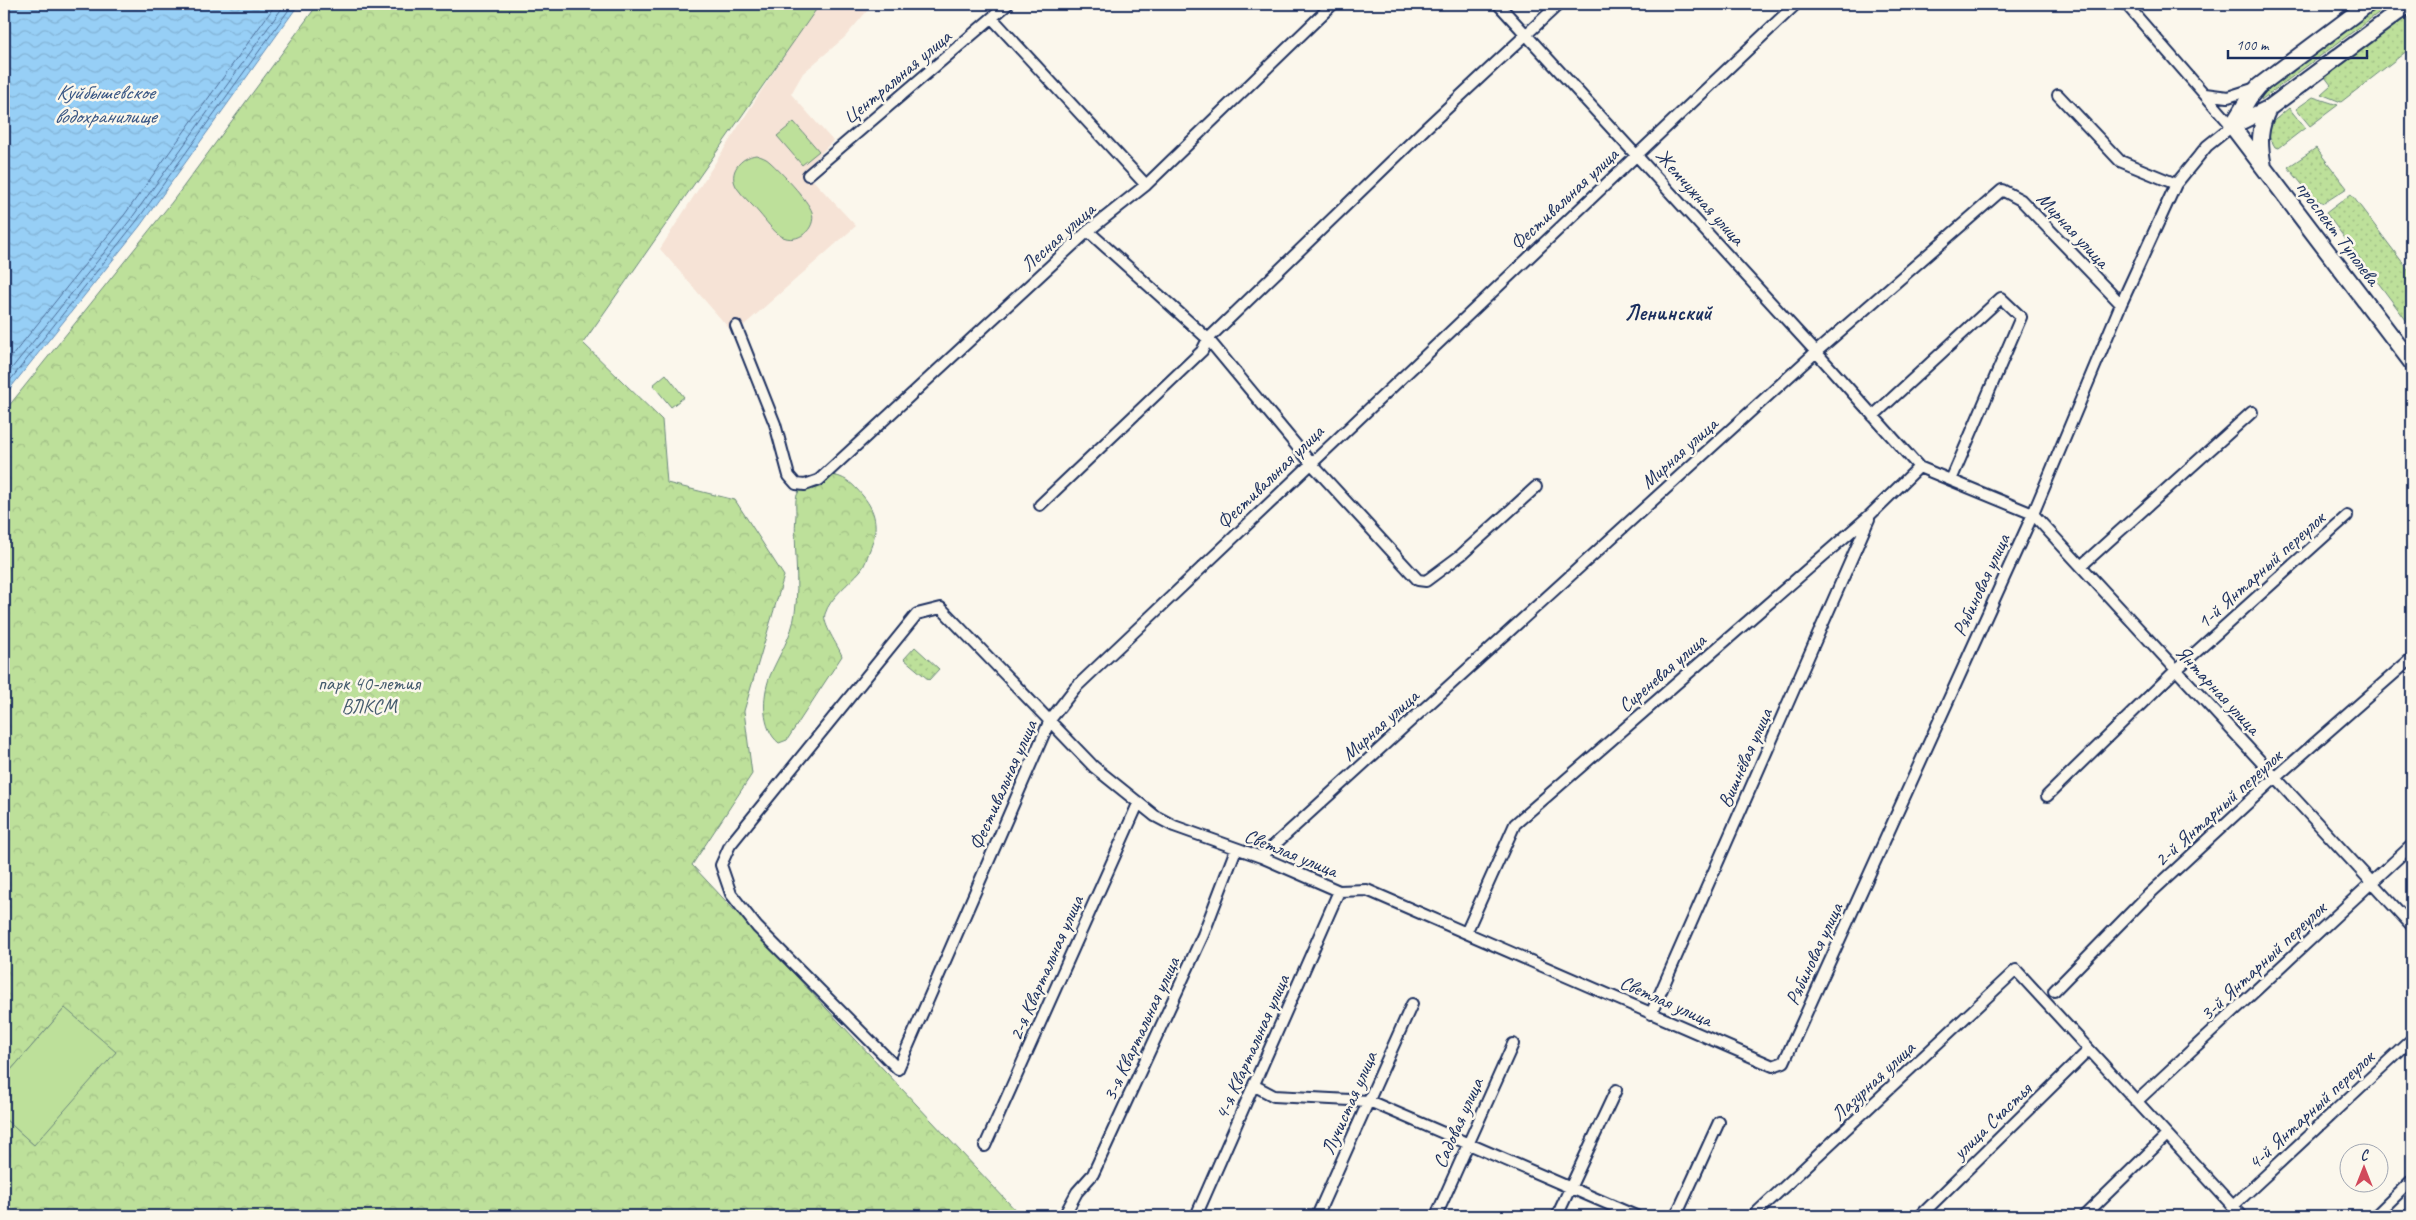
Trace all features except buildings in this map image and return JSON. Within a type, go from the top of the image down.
[{"type":"main road","points":[[2232,126],[2249,98],[2259,86],[2368,4]]},
{"type":"main road","points":[[2232,126],[2269,108],[2403,5]]},
{"type":"main road","points":[[2264,168],[2260,134],[2262,122],[2269,108]]},
{"type":"main road","name":"проспект Туполева","points":[[2232,126],[2412,364]]},
{"type":"street","name":"Центральная улица","points":[[808,175],[1008,4]]},
{"type":"street","name":"Лесная улица","points":[[736,326],[775,424],[792,482],[805,485],[819,480],[831,471],[1088,231],[1146,185],[1333,4]]},
{"type":"street","name":"Жемчужная улица","points":[[1498,4],[1919,467]]},
{"type":"street","points":[[1040,505],[1202,351],[1208,339],[1427,127],[1559,4]]},
{"type":"street","name":"Фестивальная улица","points":[[898,1069],[1050,720],[1075,688],[1310,462],[1796,4]]},
{"type":"street","points":[[2126,4],[2232,126]]},
{"type":"street","points":[[992,18],[1146,185]]},
{"type":"street","points":[[2205,94],[2228,97],[2259,86]]},
{"type":"street","points":[[2058,95],[2120,161],[2176,184]]},
{"type":"street","name":"Рябиновая улица","points":[[1773,1066],[1784,1062],[2033,514],[2121,304],[2176,184],[2207,146],[2232,126]]},
{"type":"street","name":"Мирная улица","points":[[1261,858],[1816,352],[2002,190],[2021,200],[2121,304]]},
{"type":"street","points":[[1088,231],[1208,339],[1310,462],[1418,580],[1426,581],[1461,555],[1536,487]]},
{"type":"street","points":[[1873,416],[2001,298],[2021,317],[1951,480]]},
{"type":"street","points":[[2081,566],[2252,412]]},
{"type":"street","points":[[1919,467],[2033,514]]},
{"type":"street","name":"Сиреневая улица","points":[[1466,933],[1515,824],[1870,515],[1919,467]]},
{"type":"street","name":"Янтарная улица","points":[[2033,514],[2412,926]]},
{"type":"street","name":"Вишнёвая улица","points":[[1652,1014],[1870,515]]},
{"type":"street","name":"1-й Янтарный переулок","points":[[2047,796],[2176,670],[2347,516]]},
{"type":"street","name":"Светлая улица","points":[[898,1069],[757,927],[731,894],[721,865],[730,845],[917,614],[941,608],[1094,767],[1138,804],[1174,826],[1261,858],[1339,891],[1367,890],[1773,1066]]},
{"type":"street","name":"2-й Янтарный переулок","points":[[2054,991],[2145,898],[2275,778],[2412,658]]},
{"type":"street","name":"2-я Квартальная улица","points":[[985,1146],[1138,804]]},
{"type":"street","name":"3-й Янтарный переулок","points":[[2136,1102],[2412,845]]},
{"type":"street","name":"3-я Квартальная улица","points":[[1064,1216],[1077,1192],[1093,1174],[1203,935],[1236,849]]},
{"type":"street","name":"4-я Квартальная улица","points":[[1196,1216],[1255,1086],[1339,891]]},
{"type":"street","name":"Лазурная улица","points":[[1753,1216],[2016,970],[2089,1050]]},
{"type":"street","name":"Лучистая улица","points":[[1316,1216],[1412,1004]]},
{"type":"street","name":"4-й Янтарный переулок","points":[[2233,1206],[2412,1039]]},
{"type":"street","name":"Садовая улица","points":[[1436,1216],[1513,1044]]},
{"type":"street","points":[[2089,1050],[2242,1216]]},
{"type":"street","name":"улица Счастья","points":[[1920,1216],[2089,1050]]},
{"type":"street","points":[[1255,1086],[1274,1096],[1369,1101],[1636,1216]]},
{"type":"street","points":[[1557,1216],[1616,1090]]},
{"type":"street","points":[[1676,1216],[1719,1122]]},
{"type":"street","points":[[2084,1216],[2167,1135]]},
{"type":"street","points":[[2375,1216],[2412,1180]]},
{"type":"shaded area","points":[[817,4],[873,4],[845,37],[803,73],[791,94],[833,141],[810,164],[810,177],[856,226],[734,334],[660,249]]},
{"type":"green space","name":"парк 40-летия ВЛКСМ","points":[[318,4],[820,4],[583,343],[662,420],[667,483],[735,500],[784,576],[744,711],[752,774],[692,865],[1021,1216],[4,1216],[4,1118],[34,1145],[65,1008],[4,1078],[4,412],[172,202]]},
{"type":"green space","points":[[2377,4],[2389,5],[2261,100],[2263,91]]},
{"type":"green space","points":[[2412,12],[2412,47],[2341,102],[2321,94],[2331,85],[2325,77]]},
{"type":"green space","points":[[2313,97],[2338,105],[2310,126],[2296,109]]},
{"type":"green space","points":[[2289,108],[2305,128],[2279,148],[2275,147],[2267,133],[2270,124]]},
{"type":"green space","points":[[794,122],[819,151],[802,165],[777,136]]},
{"type":"green space","points":[[2316,148],[2347,188],[2324,203],[2314,199],[2288,167]]},
{"type":"green space","points":[[756,155],[775,166],[805,200],[812,212],[812,224],[799,237],[787,238],[778,234],[737,188],[734,176],[737,166],[750,156]]},
{"type":"green space","points":[[2351,194],[2412,275],[2412,328],[2326,213]]},
{"type":"green space","points":[[666,374],[684,397],[671,407],[653,385]]},
{"type":"green space","points":[[828,475],[834,475],[848,481],[863,496],[872,509],[874,516],[874,537],[862,568],[831,602],[825,614],[828,629],[842,656],[787,740],[779,743],[773,737],[766,721],[765,702],[767,684],[788,638],[795,613],[797,588],[796,497],[806,484]]},
{"type":"green space","points":[[915,647],[939,669],[929,680],[904,659]]},
{"type":"green space","points":[[65,1008],[116,1052],[34,1145],[4,1118],[4,1078]]},
{"type":"water","name":"Куйбышевское водохранилище","points":[[4,4],[299,4],[140,226],[4,396]]},
{"type":"district","name":"Ленинский","points":[[1668,313]]}]
